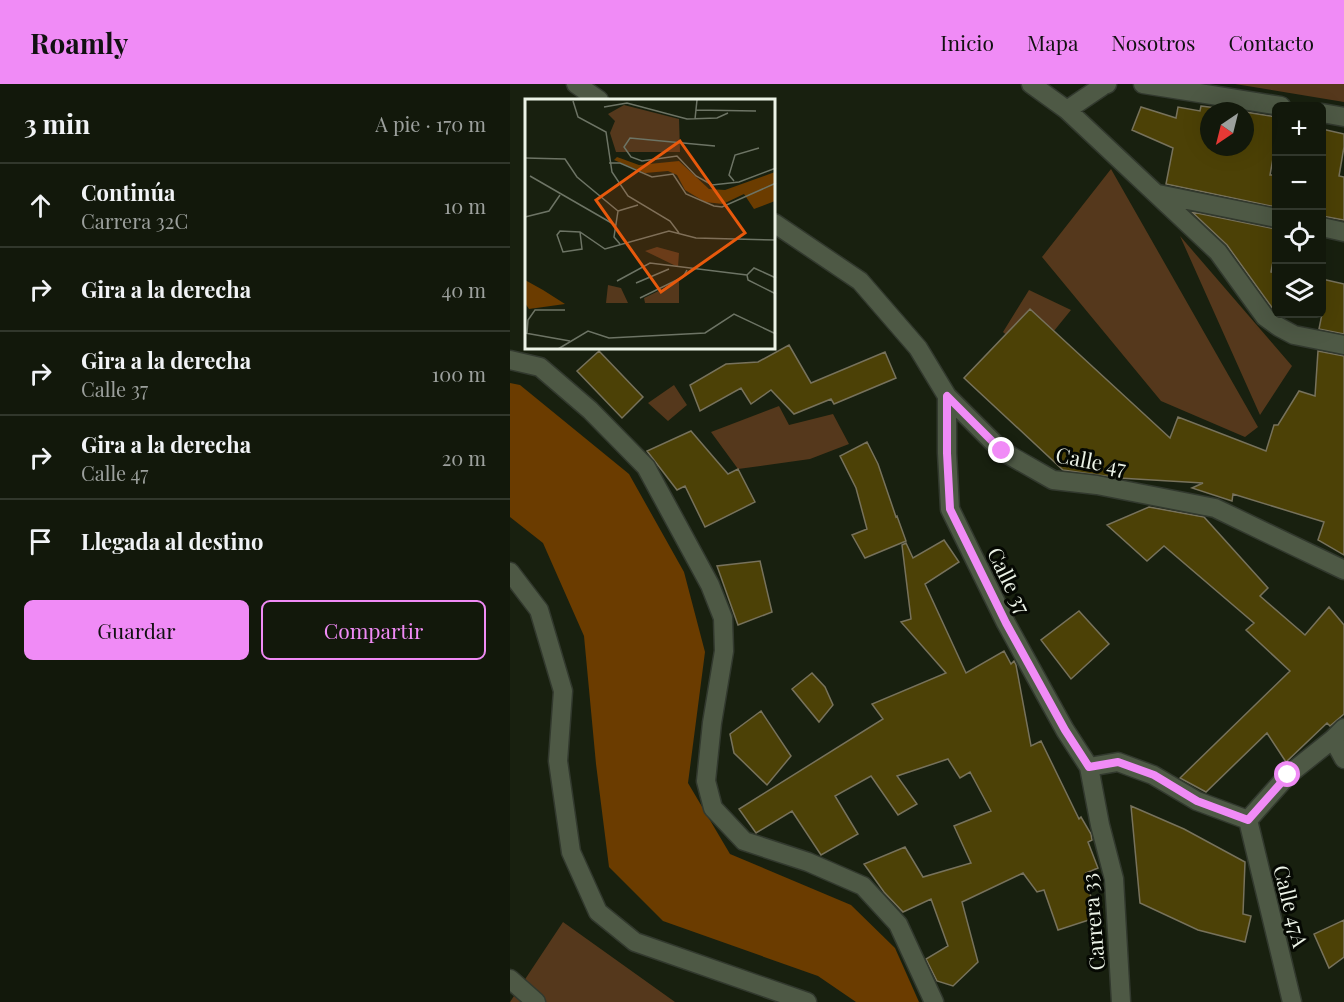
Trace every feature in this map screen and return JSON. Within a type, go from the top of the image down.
[{"type":"street","points":[[576,84],[598,99]]},
{"type":"street","points":[[1031,84],[1066,110],[1218,252],[1265,317],[1294,334],[1344,345]]},
{"type":"street","points":[[1066,110],[1107,84]]},
{"type":"street","points":[[1143,84],[1272,105]]},
{"type":"street","points":[[1326,114],[1344,117]]},
{"type":"street","points":[[1156,194],[1272,217]]},
{"type":"street","name":"Calle 47","points":[[776,224],[860,281],[918,348],[947,396],[1002,451],[1053,480],[1097,484],[1215,508],[1344,570]]},
{"type":"street","points":[[1326,228],[1344,232]]},
{"type":"street","points":[[510,360],[540,367],[590,410],[646,467],[710,585],[723,618],[724,651],[712,723],[706,781],[713,808],[744,841],[808,862],[863,885],[897,924],[934,1002]]},
{"type":"street","name":"Calle 37","points":[[947,396],[950,509],[1006,623],[1065,730],[1089,767]]},
{"type":"street","points":[[510,572],[539,610],[563,691],[558,760],[571,852],[598,912],[635,942],[807,1002]]},
{"type":"street","points":[[1089,767],[1118,762],[1154,775],[1197,801],[1248,820],[1288,775],[1339,734],[1344,759]]},
{"type":"street","name":"Carrera 33","points":[[1089,767],[1100,825],[1114,879],[1121,1002]]},
{"type":"street","name":"Calle 47A","points":[[1248,820],[1292,1002]]},
{"type":"street","points":[[510,980],[536,1002]]},
{"type":"shaded area","points":[[1235,84],[1344,84],[1344,102]]},
{"type":"shaded area","points":[[1111,169],[1258,427],[1245,437],[1161,401],[1042,257]]},
{"type":"shaded area","points":[[1180,236],[1292,366],[1260,415]]},
{"type":"shaded area","points":[[1029,290],[1071,310],[1032,358],[1003,332]]},
{"type":"shaded area","points":[[510,383],[520,385],[629,474],[684,572],[705,652],[688,783],[730,854],[851,905],[895,948],[919,1002],[856,1002],[818,976],[663,921],[609,867],[596,764],[584,636],[543,543],[510,517]]},
{"type":"shaded area","points":[[674,385],[687,405],[668,421],[648,403]]},
{"type":"shaded area","points":[[779,406],[789,425],[833,414],[849,444],[810,459],[738,469],[711,432]]},
{"type":"shaded area","points":[[563,922],[675,1002],[510,1002]]},
{"type":"building","points":[[1141,107],[1176,118],[1178,107],[1200,111],[1200,156],[1254,156],[1254,113],[1272,116],[1270,175],[1272,175],[1272,206],[1166,184],[1173,148],[1132,130]]},
{"type":"building","points":[[1326,130],[1344,134],[1339,176],[1344,177],[1344,220],[1326,217]]},
{"type":"building","points":[[1192,212],[1272,228],[1272,308],[1227,245]]},
{"type":"building","points":[[1326,280],[1344,284],[1344,334],[1319,329],[1321,318],[1326,318]]},
{"type":"building","points":[[1030,309],[1170,438],[1178,417],[1266,451],[1274,425],[1278,425],[1299,391],[1315,396],[1318,351],[1344,356],[1344,555],[1318,540],[1324,522],[1233,494],[1232,501],[1192,488],[1203,483],[1119,478],[1063,470],[964,378]]},
{"type":"building","points":[[789,345],[811,383],[885,352],[896,378],[834,404],[831,399],[794,414],[771,390],[751,404],[741,388],[700,411],[690,385],[726,364],[758,362]]},
{"type":"building","points":[[599,351],[643,397],[622,418],[577,371]]},
{"type":"building","points":[[691,431],[728,474],[738,469],[755,502],[705,527],[685,486],[677,490],[647,451]]},
{"type":"building","points":[[867,442],[878,464],[906,541],[865,558],[852,535],[867,529],[856,488],[840,456]]},
{"type":"building","points":[[1149,507],[1204,517],[1268,588],[1260,596],[1305,635],[1329,607],[1344,625],[1344,714],[1330,726],[1327,723],[1286,762],[1267,733],[1206,792],[1180,778],[1290,671],[1246,630],[1254,623],[1164,546],[1147,561],[1107,525]]},
{"type":"building","points":[[944,540],[959,562],[925,584],[966,673],[1004,651],[1011,664],[1014,661],[1031,746],[1041,741],[1079,819],[1081,817],[1091,834],[1092,840],[1088,842],[1098,868],[1086,873],[1095,918],[1058,930],[1044,890],[1037,892],[1023,873],[962,902],[978,962],[953,986],[937,981],[926,959],[948,946],[931,899],[903,912],[884,892],[864,864],[905,847],[923,877],[971,863],[954,826],[991,811],[970,772],[960,778],[948,759],[897,776],[917,804],[898,815],[871,776],[835,796],[858,834],[821,855],[792,811],[756,833],[739,809],[883,719],[872,704],[946,673],[901,622],[911,619],[902,545],[906,543],[913,558]]},
{"type":"building","points":[[760,561],[772,612],[738,625],[717,566]]},
{"type":"building","points":[[1079,611],[1109,644],[1071,679],[1041,640]]},
{"type":"building","points":[[812,673],[825,687],[833,705],[819,722],[792,689]]},
{"type":"building","points":[[761,711],[791,756],[767,785],[734,753],[730,734]]},
{"type":"building","points":[[1131,806],[1184,829],[1245,862],[1243,914],[1251,916],[1245,942],[1198,930],[1140,903]]},
{"type":"building","points":[[1344,920],[1344,957],[1329,968],[1314,934]]},
{"type":"route","points":[[1002,451],[947,396],[950,509],[1006,623],[1065,730],[1089,767],[1118,762],[1154,775],[1197,801],[1248,820],[1288,775]]}]
